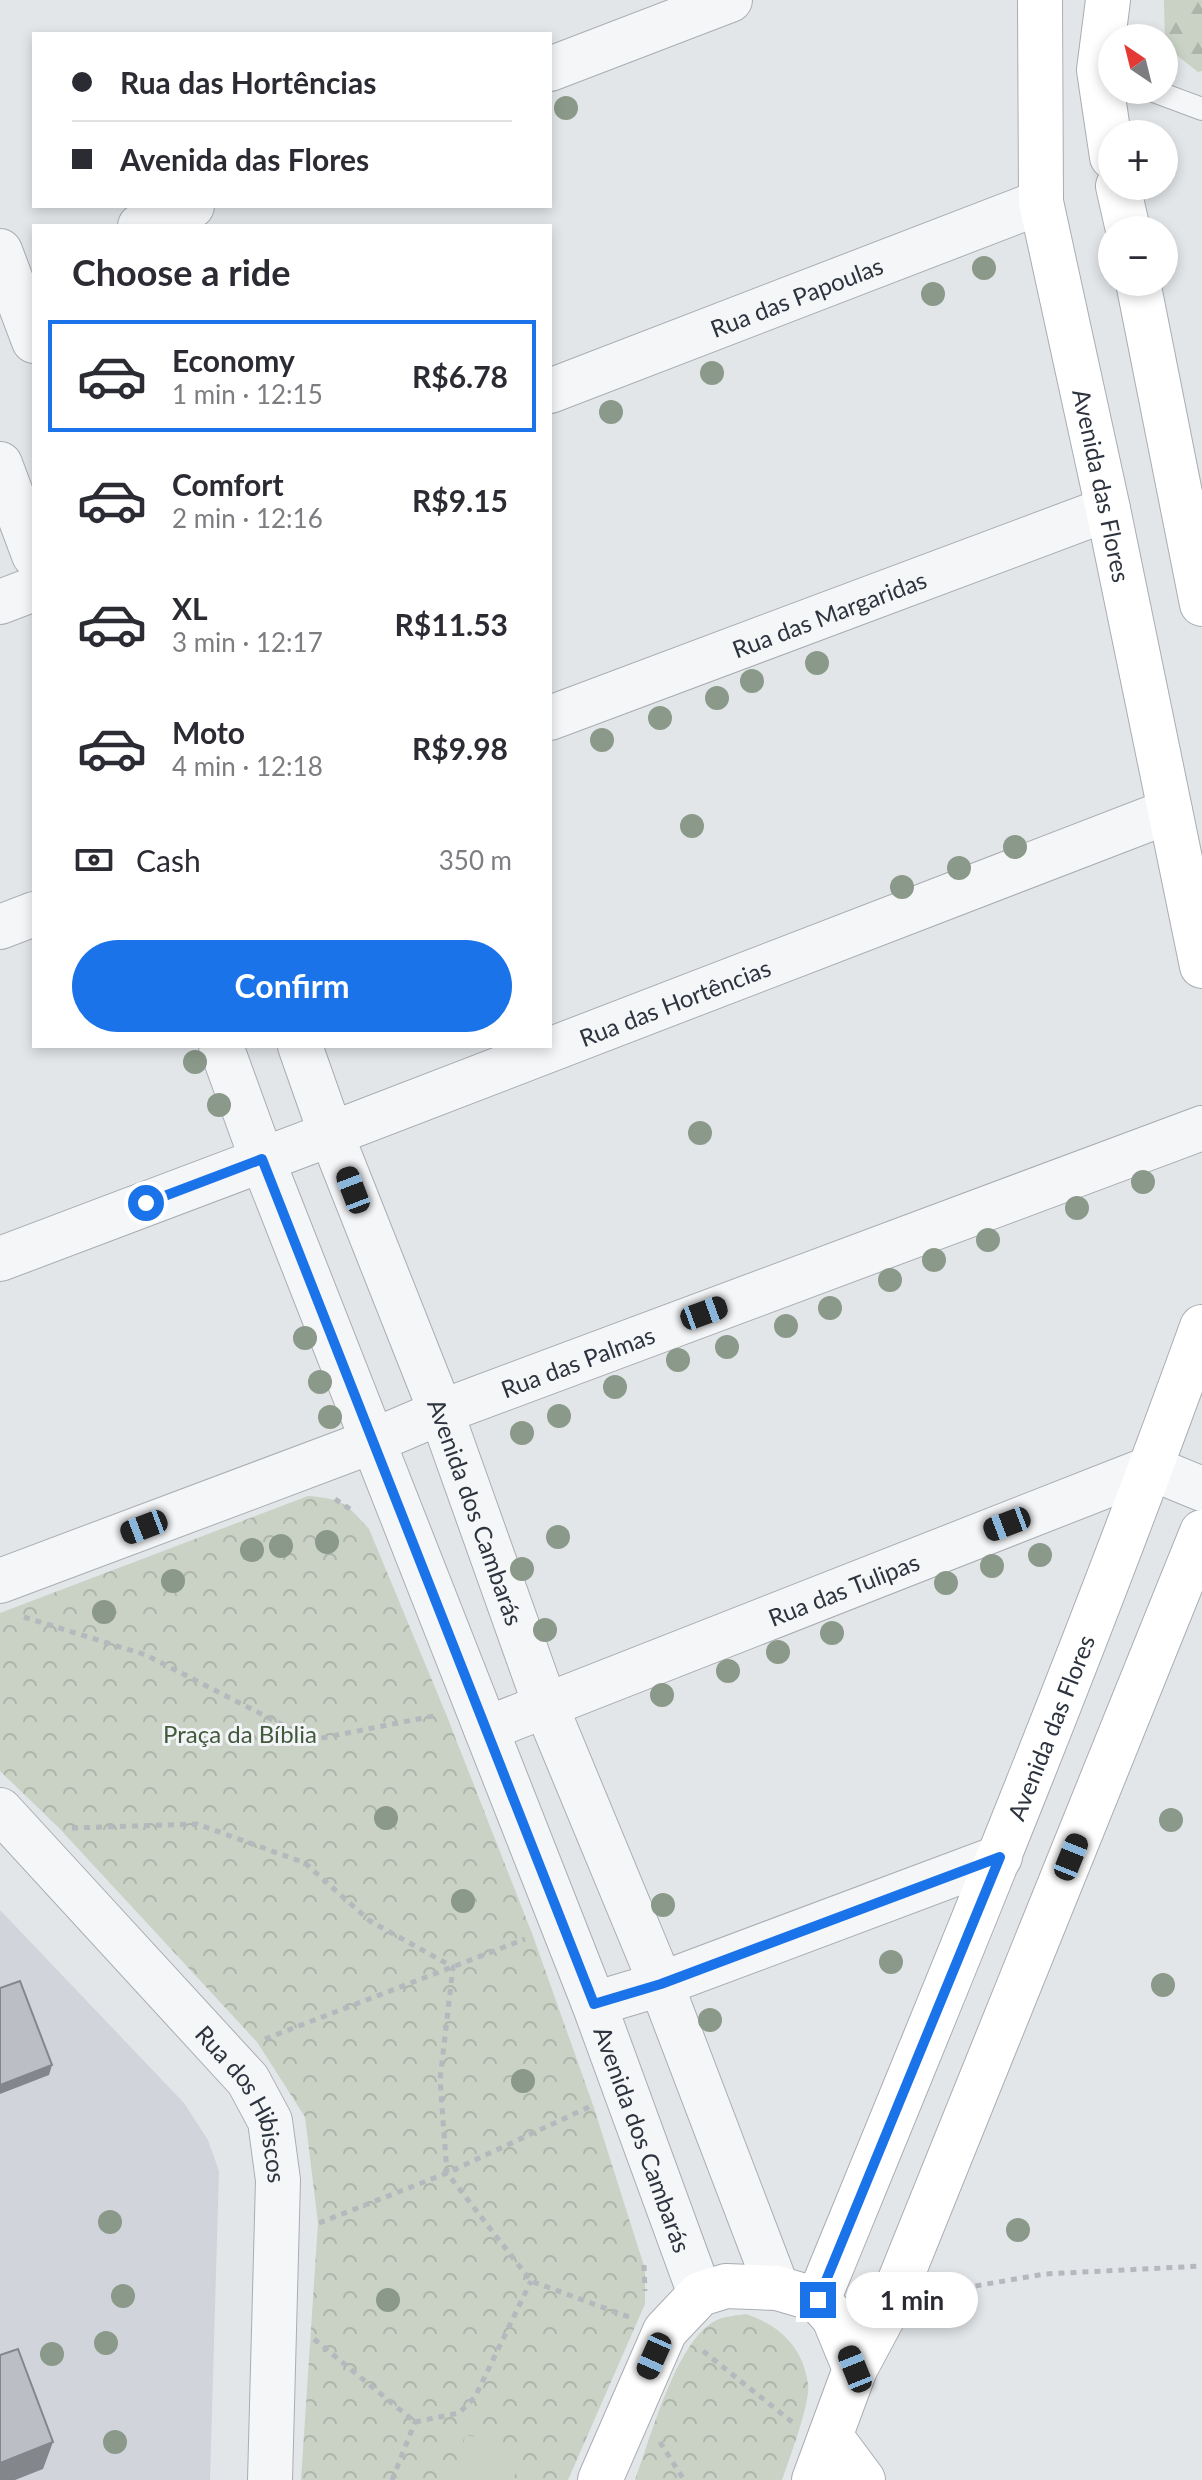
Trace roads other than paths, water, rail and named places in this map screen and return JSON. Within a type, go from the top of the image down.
[{"type":"main road","name":"Avenida das Flores","points":[[1040,0],[1041,202],[1202,966]]},
{"type":"main road","points":[[1107,24],[1108,0]]},
{"type":"main road","points":[[1141,296],[1202,604]]},
{"type":"main road","name":"Avenida das Flores","points":[[818,2300],[1000,1857],[1151,1468],[1202,1327]]},
{"type":"main road","points":[[814,2480],[815,2433],[855,2369],[892,2300],[1202,1532]]},
{"type":"main road","points":[[600,2480],[650,2325],[700,2294],[726,2286],[777,2288],[818,2300],[834,2318],[855,2369]]},
{"type":"main road","points":[[815,2433],[863,2480]]},
{"type":"street","points":[[552,68],[730,0]]},
{"type":"street","name":"Rua das Papoulas","points":[[552,390],[1041,202]]},
{"type":"street","points":[[145,224],[187,208]]},
{"type":"street","points":[[11,268],[32,335]]},
{"type":"street","points":[[0,464],[32,550]]},
{"type":"street","name":"Rua das Margaridas","points":[[552,717],[1108,509]]},
{"type":"street","points":[[0,602],[32,590]]},
{"type":"street","name":"Rua das Hortências","points":[[0,1259],[1170,811]]},
{"type":"street","points":[[0,927],[32,915]]},
{"type":"street","name":"Avenida dos Cambarás","points":[[222,1048],[262,1159],[594,2004],[700,2294]]},
{"type":"street","name":"Avenida dos Cambarás","points":[[301,1048],[331,1134],[441,1412],[545,1704],[661,1984],[777,2288]]},
{"type":"street","name":"Rua das Palmas","points":[[9,1598],[441,1412],[1202,1128]]},
{"type":"street","points":[[1151,1468],[1202,1489]]},
{"type":"street","name":"Rua das Tulipas","points":[[486,1729],[1151,1468]]},
{"type":"street","name":"Rua dos Hibiscos","points":[[0,1810],[248,2080],[270,2121],[278,2180],[270,2480]]},
{"type":"street","points":[[594,2004],[661,1984],[1000,1857]]},
{"type":"lane","points":[[1178,100],[1202,109]]},
{"type":"park label","name":"Praça da Bíblia","points":[[240,1733]]}]
